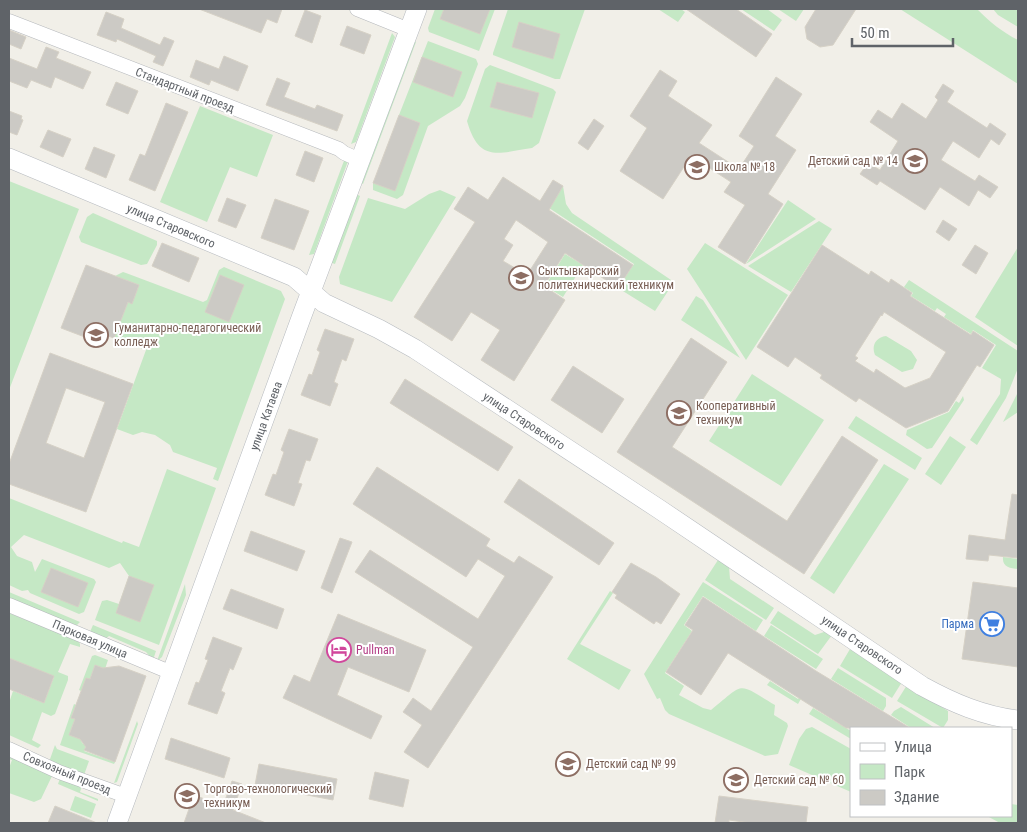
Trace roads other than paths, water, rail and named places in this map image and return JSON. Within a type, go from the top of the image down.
[{"type":"street","points":[[357,9],[409,30]]},
{"type":"street","name":"улица Катаева","points":[[117,823],[311,291],[417,9]]},
{"type":"street","name":"Стандартный проезд","points":[[9,21],[338,149],[344,154],[360,160]]},
{"type":"street","name":"улица Старовского","points":[[9,158],[294,277],[324,303],[379,329],[415,349],[660,509],[922,686],[945,699],[973,710],[996,718],[1018,720]]},
{"type":"street","name":"Парковая улица","points":[[9,605],[172,673]]},
{"type":"street","name":"Совхозный проезд","points":[[9,749],[59,772],[126,796]]},
{"type":"place","name":"Детский сад № 14","points":[[915,161]]},
{"type":"place","name":"Школа № 18","points":[[697,167]]},
{"type":"place","name":"Сыктывкарский политехнический техникум","points":[[521,278]]},
{"type":"place","name":"Гуманитарно-педагогический колледж","points":[[96,335]]},
{"type":"place","name":"Кооперативный техникум","points":[[679,413]]},
{"type":"place","name":"Парма","points":[[992,624]]},
{"type":"place","name":"Pullman","points":[[339,650]]},
{"type":"place","name":"Детский сад № 99","points":[[568,764]]},
{"type":"place","name":"Детский сад № 60","points":[[736,780]]},
{"type":"place","name":"Торгово-технологический техникум","points":[[187,796]]}]
